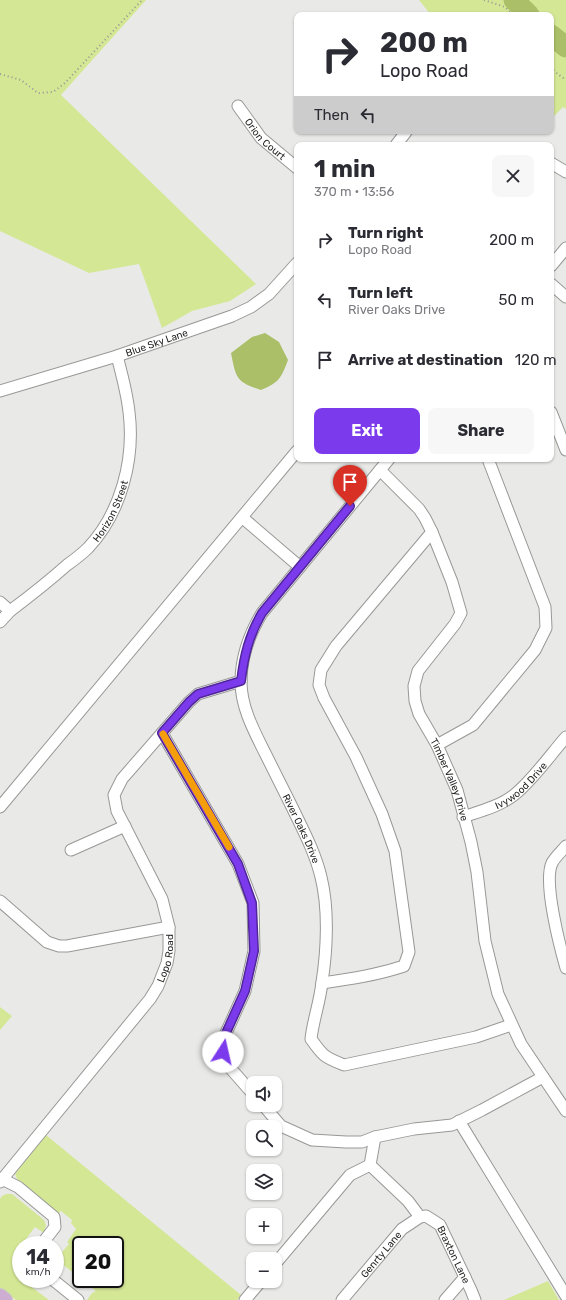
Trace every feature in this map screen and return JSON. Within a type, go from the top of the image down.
[{"type":"main road","points":[[0,1296],[5,1300]]},
{"type":"street","name":"Orion Court","points":[[238,106],[261,138],[294,166]]},
{"type":"street","points":[[398,142],[404,134]]},
{"type":"street","points":[[554,166],[566,172]]},
{"type":"street","points":[[554,262],[566,248]]},
{"type":"street","name":"Blue Sky Lane","points":[[0,392],[117,356],[232,316],[251,307],[269,294],[294,266]]},
{"type":"street","points":[[554,287],[566,297]]},
{"type":"street","name":"Horizon Street","points":[[0,622],[10,611],[87,548],[109,520],[116,505],[130,451],[129,414],[124,380],[117,356]]},
{"type":"street","points":[[554,420],[566,450]]},
{"type":"street","points":[[0,807],[294,456]]},
{"type":"street","name":"River Oaks Drive","points":[[387,462],[262,613],[254,626],[249,639],[241,681],[243,700],[252,726],[311,845],[321,877],[326,907],[325,956],[322,983],[312,1025],[311,1039],[322,1054],[328,1059],[344,1065],[355,1064],[476,1037],[511,1025]]},
{"type":"street","points":[[437,745],[473,725],[536,650],[546,628],[545,607],[489,462]]},
{"type":"street","name":"Timber Valley Drive","points":[[380,470],[420,509],[432,532],[452,582],[461,613],[455,624],[418,671],[414,686],[415,700],[419,714],[437,745],[457,790],[463,817],[471,842],[477,872],[485,941],[498,994],[521,1044],[566,1111]]},
{"type":"street","points":[[243,518],[300,566]]},
{"type":"street","points":[[322,983],[372,975],[404,966],[409,952],[395,851],[382,814],[356,757],[324,698],[319,685],[321,670],[336,646],[432,532]]},
{"type":"street","points":[[0,602],[10,611]]},
{"type":"street","name":"Lopo Road","points":[[1,1180],[150,999],[158,986],[167,963],[169,952],[169,927],[162,899],[117,810],[114,795],[122,778],[189,702],[198,694],[241,681]]},
{"type":"street","points":[[162,733],[238,864],[252,903],[253,958],[245,991],[221,1044],[224,1061],[246,1086]]},
{"type":"street","name":"Ivywood Drive","points":[[463,817],[495,806],[514,795],[524,786],[566,737]]},
{"type":"street","points":[[70,850],[125,826]]},
{"type":"street","points":[[566,846],[552,863],[550,880],[556,933],[566,968]]},
{"type":"street","points":[[0,901],[47,942],[59,946],[67,946],[169,927]]},
{"type":"street","points":[[269,1112],[281,1126],[312,1140],[362,1142],[375,1137],[414,1129],[452,1125],[543,1077]]},
{"type":"street","points":[[459,1121],[566,1296]]},
{"type":"street","points":[[282,1256],[350,1175],[370,1165],[375,1137]]},
{"type":"street","name":"Braxton Lane","points":[[370,1165],[423,1217],[440,1225],[475,1300]]},
{"type":"street","points":[[1,1180],[18,1187],[54,1217],[55,1227],[48,1236]]},
{"type":"street","name":"Genrty Lane","points":[[342,1300],[402,1230],[423,1217]]},
{"type":"street","points":[[445,1300],[465,1277]]},
{"type":"street","points":[[63,1288],[78,1300]]},
{"type":"street","points":[[245,1300],[255,1288]]},
{"type":"path","points":[[0,74],[21,80],[38,93],[53,92],[64,83],[142,0]]},
{"type":"path","points":[[484,0],[505,7],[509,12]]},
{"type":"path","points":[[554,71],[566,80]]},
{"type":"shaded area","points":[[0,0],[146,0],[61,95],[256,284],[230,301],[192,311],[162,328],[139,264],[89,273],[0,231]]},
{"type":"shaded area","points":[[419,0],[566,0],[566,109],[563,107],[554,116],[554,12],[429,12]]},
{"type":"shaded area","points":[[265,333],[279,342],[288,360],[279,379],[261,390],[246,384],[238,378],[231,353],[252,337]]},
{"type":"shaded area","points":[[0,1007],[12,1016],[0,1030]]},
{"type":"shaded area","points":[[46,1135],[241,1295],[237,1300],[87,1300],[92,1293],[96,1291],[92,1288],[124,1288],[124,1236],[72,1236],[72,1272],[64,1265],[64,1250],[69,1244],[67,1242],[76,1229],[71,1223],[72,1220],[61,1211],[58,1213],[18,1181],[15,1174]]},
{"type":"shaded area","points":[[12,1194],[44,1220],[46,1225],[44,1233],[35,1227],[28,1236],[12,1236],[12,1288],[33,1288],[49,1300],[16,1300],[0,1288],[0,1199],[2,1196]]},
{"type":"shaded area","points":[[548,1281],[559,1300],[504,1300]]},
{"type":"waterway","points":[[514,0],[526,12]]},
{"type":"waterway","points":[[554,37],[566,47]]},
{"type":"slow traffic","points":[[163,734],[229,847]]},
{"type":"route","points":[[223,1052],[221,1044],[245,991],[254,951],[252,903],[238,864],[162,733],[198,694],[241,681],[249,639],[254,626],[262,613],[350,506]]}]
